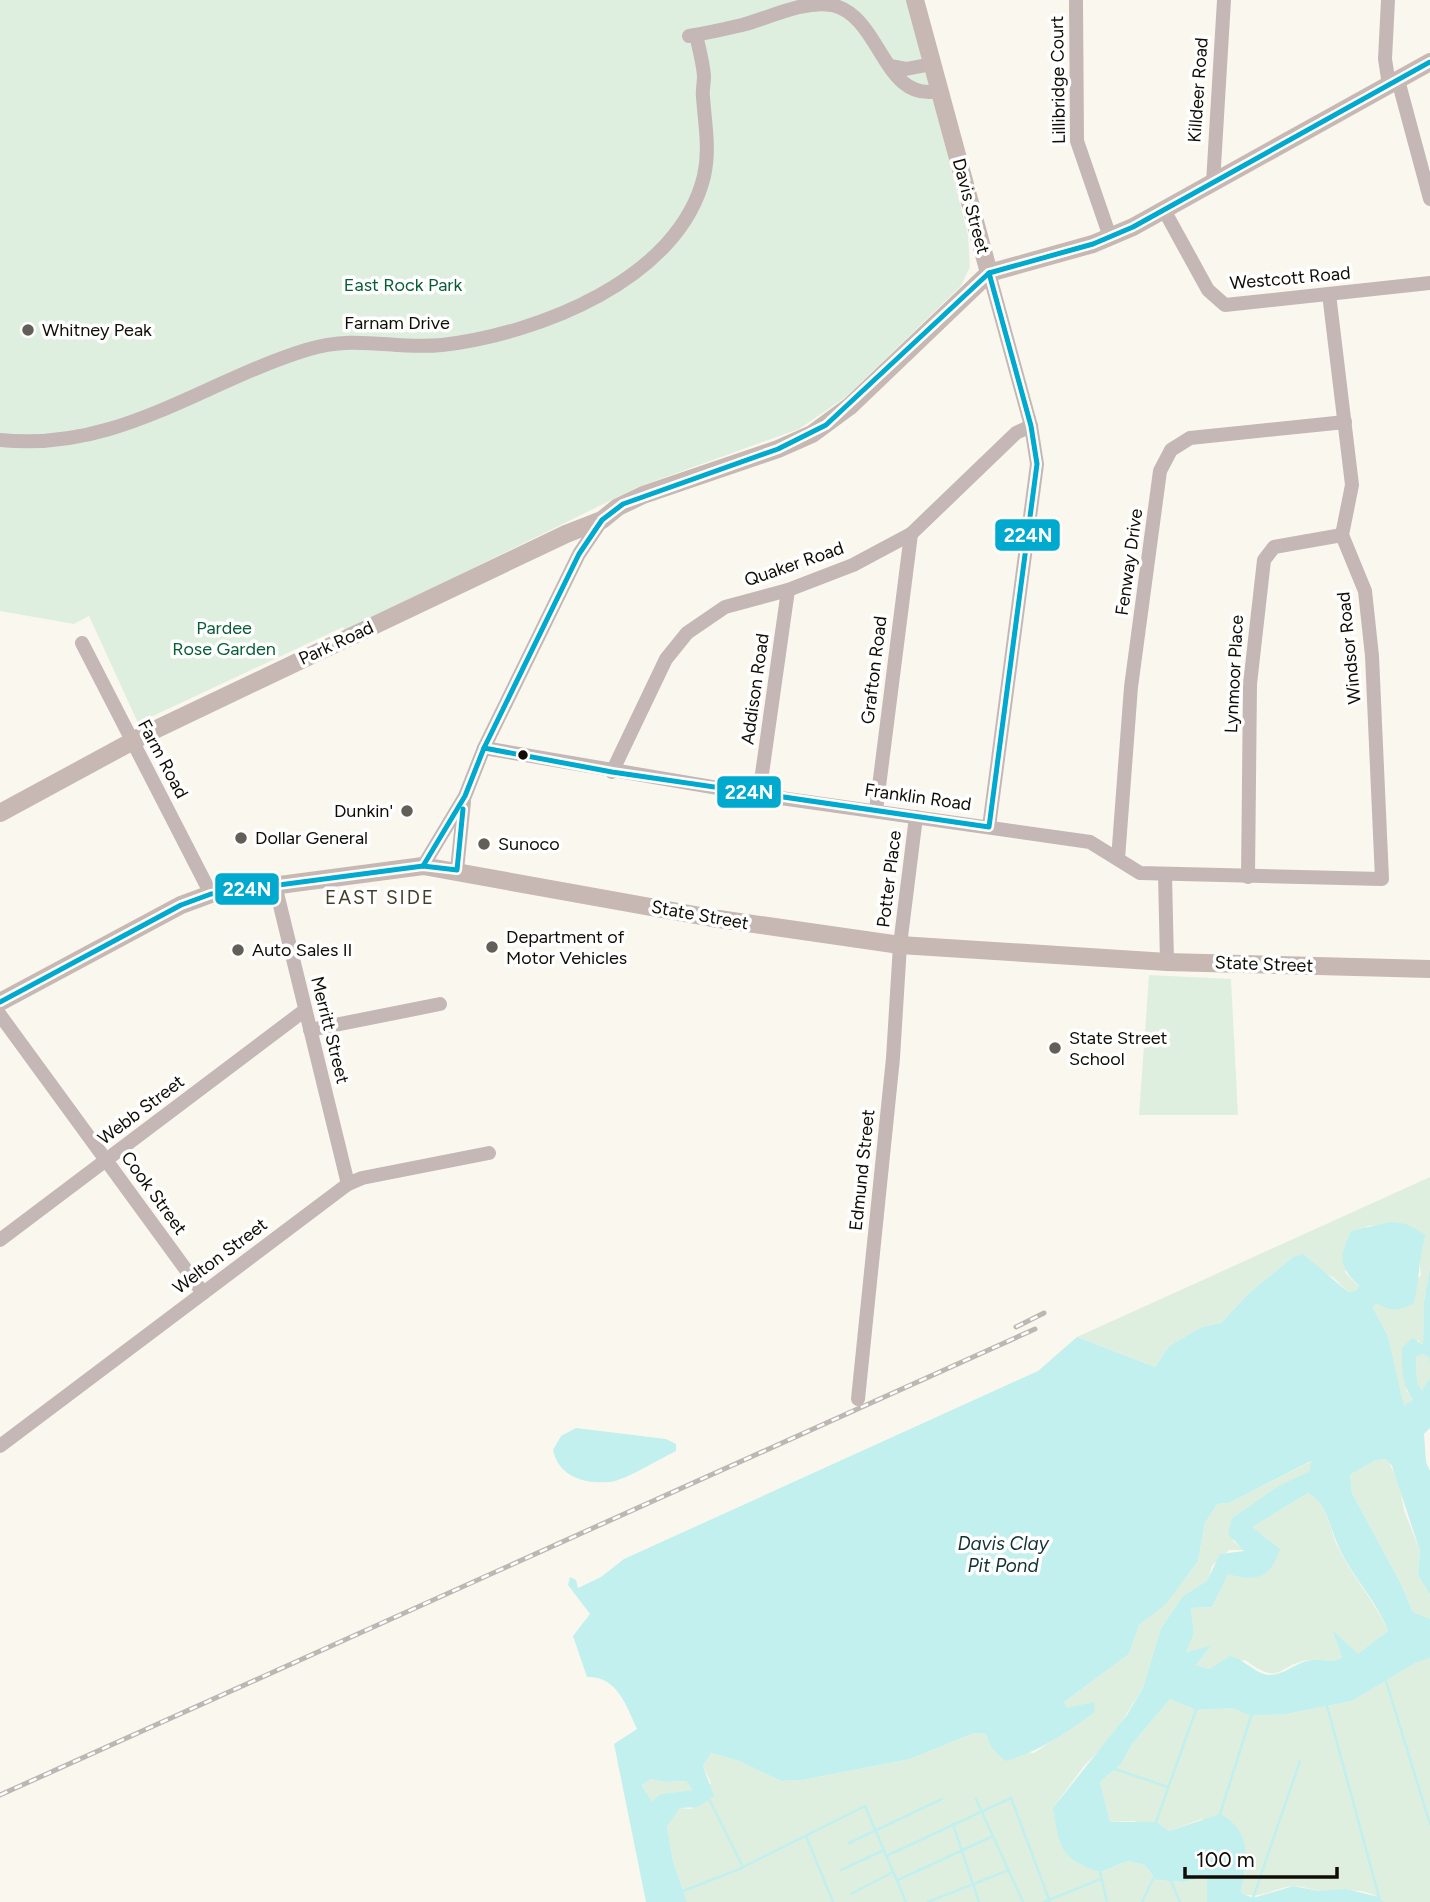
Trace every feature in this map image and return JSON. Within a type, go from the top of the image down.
[{"type":"main road","name":"Davis Street","points":[[915,0],[989,273]]},
{"type":"main road","points":[[989,273],[1110,237],[1164,210],[1430,62]]},
{"type":"main road","name":"Park Road","points":[[0,813],[131,742],[566,534],[602,520],[643,495],[778,449],[826,425],[856,401],[989,273]]},
{"type":"main road","name":"State Street","points":[[0,1002],[181,905],[211,894],[423,866],[712,918],[900,945],[1167,962],[1430,969]]},
{"type":"street","name":"Lillibridge Court","points":[[1076,0],[1077,141],[1110,237]]},
{"type":"street","name":"Killdeer Road","points":[[1213,183],[1224,0]]},
{"type":"street","points":[[1388,0],[1385,58],[1430,199]]},
{"type":"street","name":"Farnam Drive","points":[[0,440],[71,438],[105,432],[166,411],[262,366],[321,346],[362,341],[421,346],[466,341],[522,328],[579,304],[647,264],[672,238],[690,212],[700,189],[706,159],[702,94],[704,76],[692,36],[806,6],[832,5],[846,10],[862,24],[890,66]]},
{"type":"street","points":[[890,66],[906,69],[932,64]]},
{"type":"street","points":[[890,66],[904,84],[927,93],[939,91]]},
{"type":"street","name":"Westcott Road","points":[[1164,210],[1208,290],[1220,303],[1241,305],[1430,283]]},
{"type":"street","name":"Davis Street","points":[[989,273],[1031,426],[1037,464],[989,827]]},
{"type":"street","points":[[1329,295],[1352,485],[1342,535]]},
{"type":"street","name":"Fenway Drive","points":[[1118,859],[1131,687],[1160,471],[1171,450],[1190,438],[1345,422]]},
{"type":"street","name":"Quaker Road","points":[[612,772],[666,659],[687,633],[725,607],[788,590],[853,565],[911,534],[1016,433],[1031,426]]},
{"type":"street","points":[[423,866],[465,796],[484,748],[579,554],[602,520]]},
{"type":"street","name":"Grafton Road","points":[[876,810],[911,534]]},
{"type":"street","name":"Lynmoor Place","points":[[1248,877],[1250,684],[1264,560],[1274,547],[1342,535]]},
{"type":"street","name":"Windsor Road","points":[[1342,535],[1365,591],[1372,656],[1382,879]]},
{"type":"street","name":"Addison Road","points":[[759,794],[788,590]]},
{"type":"street","name":"Farm Road","points":[[82,643],[211,894]]},
{"type":"street","name":"Franklin Road","points":[[484,748],[612,772],[1090,842],[1132,870],[1248,877],[1382,879]]},
{"type":"street","points":[[457,870],[465,796]]},
{"type":"street","name":"Potter Place","points":[[900,945],[916,817]]},
{"type":"street","points":[[1165,874],[1167,962]]},
{"type":"street","name":"Merritt Street","points":[[275,885],[348,1184]]},
{"type":"street","name":"Edmund Street","points":[[858,1399],[893,1058],[900,945]]},
{"type":"street","points":[[310,1030],[440,1004]]},
{"type":"street","name":"Webb Street","points":[[0,1240],[305,1010]]},
{"type":"street","name":"Cook Street","points":[[0,1015],[203,1293]]},
{"type":"street","name":"Welton Street","points":[[0,1446],[348,1184],[362,1178],[489,1153]]},
{"type":"green space","name":"East Rock Park","points":[[0,0],[908,0],[968,235],[970,267],[961,286],[846,397],[799,429],[638,487],[345,631],[343,627],[138,723],[89,616],[74,624],[0,611]]},
{"type":"green space","points":[[1149,975],[1231,979],[1238,1115],[1139,1115]]},
{"type":"green space","points":[[1430,1177],[1430,1267],[1424,1302],[1423,1347],[1418,1340],[1406,1390],[1413,1400],[1404,1407],[1388,1336],[1373,1308],[1376,1303],[1421,1276],[1419,1257],[1426,1236],[1407,1224],[1367,1226],[1345,1272],[1359,1287],[1356,1291],[1348,1292],[1334,1278],[1293,1257],[1249,1293],[1221,1323],[1202,1327],[1169,1346],[1155,1367],[1077,1337]]},
{"type":"green space","points":[[1422,1354],[1430,1357],[1430,1377],[1422,1392],[1417,1382],[1416,1357]]},
{"type":"green space","points":[[1387,1459],[1399,1482],[1404,1510],[1420,1551],[1418,1575],[1430,1595],[1430,1619],[1413,1612],[1352,1493],[1350,1475],[1374,1461]]},
{"type":"green space","points":[[1312,1461],[1311,1471],[1278,1486],[1232,1518],[1233,1541],[1244,1550],[1229,1550],[1212,1566],[1208,1581],[1183,1596],[1161,1628],[1143,1688],[1111,1739],[1084,1766],[1053,1808],[1100,1872],[1128,1861],[1145,1865],[1156,1880],[1183,1882],[1208,1877],[1207,1902],[687,1902],[673,1861],[667,1827],[680,1808],[691,1809],[711,1783],[703,1766],[711,1753],[739,1761],[781,1781],[802,1780],[910,1759],[974,1733],[986,1734],[991,1747],[1034,1753],[1094,1712],[1066,1708],[1064,1702],[1129,1654],[1139,1625],[1165,1604],[1198,1561],[1205,1523],[1217,1504],[1229,1503]]},
{"type":"green space","points":[[1308,1493],[1323,1509],[1342,1555],[1388,1631],[1358,1655],[1333,1632],[1342,1657],[1334,1661],[1299,1662],[1279,1672],[1266,1672],[1245,1660],[1210,1669],[1196,1665],[1210,1647],[1185,1652],[1194,1633],[1191,1608],[1212,1607],[1227,1574],[1269,1540],[1251,1527]]},
{"type":"green space","points":[[1430,1658],[1430,1902],[1384,1902],[1362,1891],[1321,1891],[1294,1886],[1261,1895],[1248,1895],[1241,1893],[1246,1865],[1202,1819],[1169,1831],[1133,1821],[1110,1822],[1100,1782],[1121,1764],[1132,1744],[1170,1699],[1196,1710],[1232,1708],[1251,1716],[1286,1714],[1352,1701],[1415,1663]]},
{"type":"green space","points":[[651,1779],[665,1782],[686,1781],[694,1790],[660,1794],[652,1803],[642,1784]]},
{"type":"water","name":"Davis Clay Pit Pond","points":[[1391,1222],[1407,1224],[1426,1235],[1414,1303],[1395,1309],[1376,1303],[1373,1308],[1388,1336],[1404,1406],[1413,1400],[1404,1382],[1402,1348],[1412,1338],[1423,1345],[1424,1302],[1430,1267],[1430,1364],[1429,1357],[1422,1354],[1416,1357],[1417,1382],[1422,1391],[1430,1377],[1430,1428],[1424,1434],[1426,1462],[1430,1471],[1430,1595],[1418,1575],[1420,1551],[1392,1466],[1386,1459],[1374,1461],[1350,1475],[1352,1493],[1413,1612],[1430,1619],[1430,1658],[1415,1663],[1352,1701],[1286,1714],[1251,1716],[1232,1708],[1196,1710],[1170,1699],[1132,1744],[1121,1764],[1100,1782],[1110,1822],[1156,1822],[1169,1831],[1220,1814],[1231,1821],[1243,1838],[1245,1848],[1241,1893],[1253,1898],[1293,1886],[1319,1891],[1346,1889],[1379,1897],[1384,1902],[1207,1902],[1207,1877],[1183,1882],[1156,1880],[1145,1865],[1128,1861],[1100,1872],[1076,1862],[1064,1850],[1053,1808],[1127,1715],[1143,1688],[1161,1628],[1183,1596],[1207,1581],[1220,1554],[1244,1551],[1228,1534],[1232,1518],[1278,1486],[1310,1471],[1311,1461],[1229,1503],[1217,1504],[1205,1523],[1198,1561],[1166,1604],[1139,1625],[1129,1654],[1064,1702],[1067,1708],[1094,1702],[1095,1712],[1062,1735],[1041,1747],[1005,1761],[991,1747],[986,1734],[974,1733],[910,1759],[802,1780],[781,1781],[739,1761],[711,1753],[703,1766],[714,1796],[698,1807],[680,1808],[667,1827],[673,1861],[687,1902],[646,1902],[614,1744],[637,1729],[624,1702],[613,1687],[606,1681],[587,1677],[573,1636],[590,1614],[568,1585],[570,1577],[576,1580],[578,1588],[601,1577],[624,1559],[1038,1371],[1077,1337],[1155,1367],[1169,1346],[1202,1327],[1221,1323],[1249,1293],[1293,1257],[1303,1254],[1348,1292],[1356,1291],[1359,1286],[1347,1272],[1343,1261],[1344,1248],[1351,1231]],"holes":[[[1308,1493],[1323,1509],[1342,1555],[1377,1608],[1388,1631],[1358,1654],[1332,1630],[1342,1657],[1334,1661],[1305,1661],[1276,1674],[1260,1673],[1230,1656],[1210,1669],[1196,1665],[1211,1646],[1186,1652],[1194,1633],[1191,1608],[1212,1607],[1228,1574],[1255,1578],[1267,1572],[1280,1549],[1252,1527]],[[651,1779],[665,1782],[686,1781],[693,1790],[660,1794],[652,1802],[642,1785]]]},
{"type":"water","points":[[576,1428],[666,1439],[676,1444],[676,1451],[617,1480],[582,1480],[561,1467],[553,1450],[561,1436]]},
{"type":"waterway","points":[[1386,1681],[1430,1824]]},
{"type":"waterway","points":[[1327,1706],[1379,1897]]},
{"type":"waterway","points":[[1156,1822],[1196,1710]]},
{"type":"waterway","points":[[1220,1814],[1251,1716]]},
{"type":"waterway","points":[[1253,1898],[1300,1761]]},
{"type":"waterway","points":[[1115,1769],[1168,1787]]},
{"type":"waterway","points":[[886,1856],[1011,1798],[1050,1902]]},
{"type":"waterway","points":[[709,1799],[743,1867],[865,1806],[906,1902]]},
{"type":"waterway","points":[[849,1843],[942,1799]]},
{"type":"waterway","points":[[976,1799],[1023,1902]]},
{"type":"waterway","points":[[953,1824],[979,1902]]},
{"type":"waterway","points":[[806,1836],[833,1902]]},
{"type":"waterway","points":[[898,1880],[993,1836]]},
{"type":"waterway","points":[[841,1870],[884,1850]]},
{"type":"waterway","points":[[683,1891],[742,1868]]},
{"type":"waterway","points":[[928,1902],[1009,1870]]},
{"type":"waterway","points":[[851,1894],[893,1872]]},
{"type":"waterway","points":[[1100,1872],[1107,1902]]},
{"type":"waterway","points":[[1142,1902],[1154,1877]]},
{"type":"waterway","points":[[1044,1902],[1101,1879]]},
{"type":"waterway","points":[[1171,1881],[1180,1902]]},
{"type":"railway","points":[[1016,1327],[1044,1313]]},
{"type":"railway","points":[[0,1795],[1035,1329]]},
{"type":"transit line","name":"224N","points":[[423,866],[465,796],[484,748],[579,554],[602,520],[623,504],[778,449],[826,425],[989,273],[1093,244],[1133,227],[1430,62]]},
{"type":"transit line","name":"224N","points":[[484,748],[612,772],[989,827],[1037,464],[1031,426],[989,273]]},
{"type":"transit line","name":"224N","points":[[0,1002],[181,905],[211,894],[423,866],[457,870],[463,809]]},
{"type":"place","name":"Whitney Peak","points":[[28,330]]},
{"type":"place","name":"Dunkin'","points":[[407,811]]},
{"type":"place","name":"Dollar General","points":[[241,838]]},
{"type":"place","name":"Sunoco","points":[[484,844]]},
{"type":"place","name":"Department of Motor Vehicles","points":[[492,947]]},
{"type":"place","name":"Auto Sales II","points":[[238,950]]},
{"type":"place","name":"State Street School","points":[[1055,1048]]},
{"type":"district","name":"EAST SIDE","points":[[380,897]]},
{"type":"park label","name":"Pardee Rose Garden","points":[[224,638]]}]
